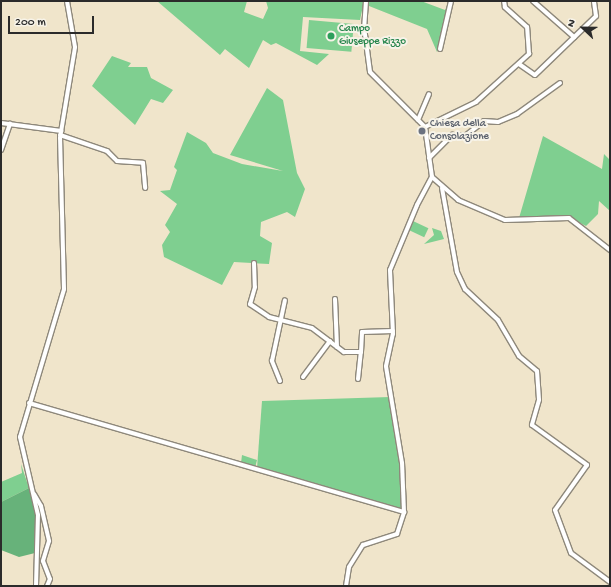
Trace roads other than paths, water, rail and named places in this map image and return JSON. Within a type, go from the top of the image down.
[{"type":"street","points":[[36,586],[38,530],[33,493],[20,437],[64,289],[61,133],[75,47],[67,1]]},
{"type":"street","points":[[366,1],[364,27],[370,72],[425,127],[432,177],[442,188],[466,205],[505,220],[573,219],[610,250]]},
{"type":"street","points":[[440,49],[451,1]]},
{"type":"street","points":[[425,127],[476,102],[529,54],[528,30],[517,16],[505,7],[504,1]]},
{"type":"street","points":[[533,1],[574,37]]},
{"type":"street","points":[[519,64],[535,75],[596,16],[594,1]]},
{"type":"street","points":[[429,158],[452,135],[464,136],[484,121],[498,122],[517,114],[560,82]]},
{"type":"street","points":[[418,120],[429,94]]},
{"type":"street","points":[[1,123],[61,133],[107,151],[117,161],[143,163],[145,188]]},
{"type":"street","points":[[1,150],[10,124]]},
{"type":"street","points":[[346,586],[349,567],[363,545],[397,534],[404,512],[402,463],[386,366],[393,331],[391,265],[432,177]]},
{"type":"street","points":[[442,188],[457,272],[465,290],[498,320],[519,356],[537,371],[539,400],[532,424],[587,465],[555,510],[571,553],[610,582]]},
{"type":"street","points":[[254,263],[255,287],[250,304],[280,321],[312,328],[344,352],[361,352]]},
{"type":"street","points":[[336,299],[336,347]]},
{"type":"street","points":[[280,381],[272,361],[285,300]]},
{"type":"street","points":[[358,379],[361,352],[361,332],[393,331]]},
{"type":"street","points":[[303,377],[330,341]]},
{"type":"street","points":[[30,403],[404,512]]},
{"type":"street","points":[[33,493],[41,506],[44,529],[49,541],[43,561],[50,579],[47,586]]},
{"type":"street","points":[[38,530],[44,529]]},
{"type":"street","points":[[38,548],[46,551]]},
{"type":"place","name":"Campo Giuseppe Rizzo","points":[[331,36]]},
{"type":"place","name":"Chiesa della Consolazione","points":[[422,131]]}]
